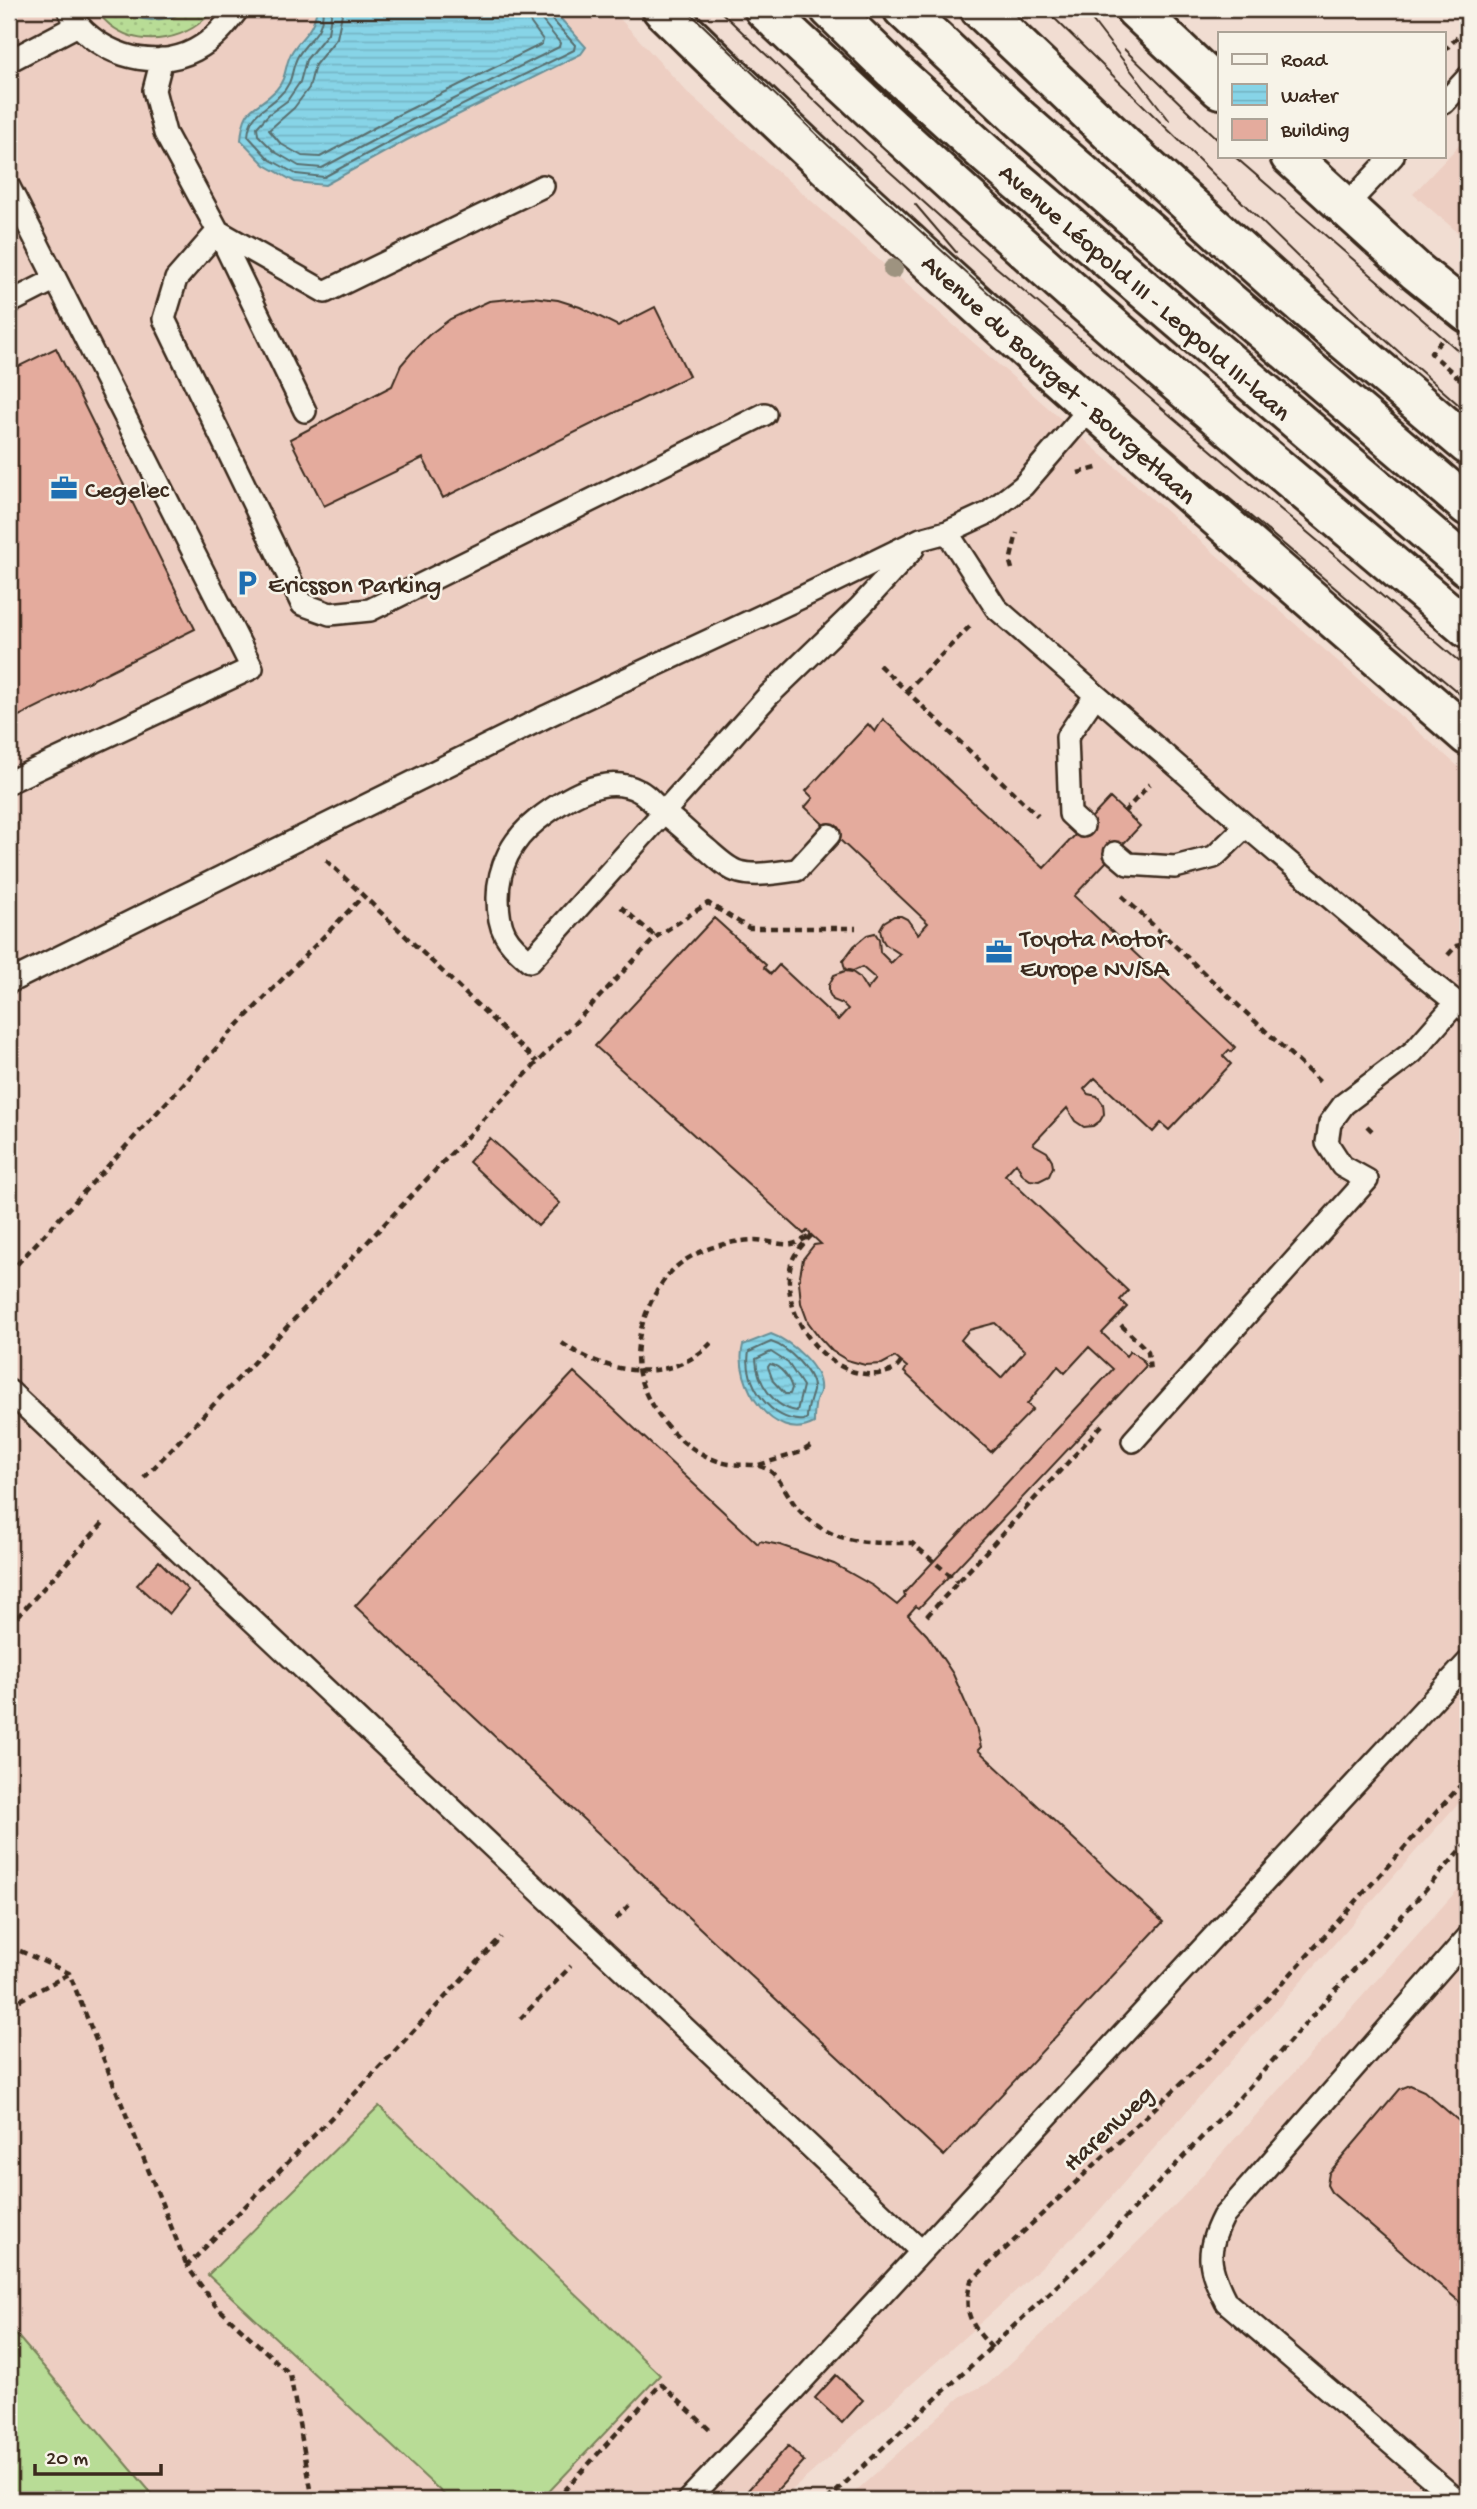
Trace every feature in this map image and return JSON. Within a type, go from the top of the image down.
[{"type":"main road","name":"Avenue du Bourget - Bourgetlaan","points":[[662,9],[752,98],[942,275],[1468,736]]},
{"type":"main road","points":[[764,9],[899,136],[1070,289],[1468,629]]},
{"type":"main road","name":"Avenue Léopold III - Leopold III-laan","points":[[830,9],[987,155],[1468,567]]},
{"type":"main road","name":"Avenue Léopold III - Leopold III-laan","points":[[902,9],[1051,146],[1468,506]]},
{"type":"main road","points":[[981,9],[1123,145],[1273,280],[1468,445]]},
{"type":"main road","points":[[1135,9],[1218,87]]},
{"type":"main road","points":[[1292,158],[1416,271],[1456,325]]},
{"type":"lane","points":[[9,61],[73,17],[99,43],[122,55],[162,59],[194,51],[220,33],[238,9]]},
{"type":"lane","points":[[162,59],[154,90],[165,133],[218,231],[305,411]]},
{"type":"lane","points":[[1446,101],[1468,77]]},
{"type":"lane","points":[[1344,208],[1392,158]]},
{"type":"lane","points":[[218,231],[325,292],[543,186]]},
{"type":"lane","points":[[9,187],[251,668],[9,782]]},
{"type":"lane","points":[[218,231],[176,279],[164,319],[302,604],[330,614],[370,610],[765,414]]},
{"type":"lane","points":[[9,303],[54,280]]},
{"type":"lane","points":[[9,982],[547,716],[921,539],[947,532],[988,513],[1023,486],[1091,407]]},
{"type":"lane","points":[[947,532],[993,603],[1246,826],[1463,1007],[1413,1052],[1344,1104],[1330,1123],[1327,1143],[1342,1166],[1367,1180],[1133,1441]]},
{"type":"lane","points":[[829,835],[797,870],[766,874],[737,872],[664,812],[639,791],[610,784],[576,794],[548,811],[522,832],[507,855],[499,877],[500,922],[510,945],[530,961],[597,886],[664,812],[768,696],[860,607],[921,539]]},
{"type":"lane","points":[[1083,826],[1070,814],[1067,737],[1095,695]]},
{"type":"lane","points":[[1115,853],[1128,864],[1175,867],[1214,857],[1246,826]]},
{"type":"lane","points":[[9,1391],[921,2251]]},
{"type":"lane","points":[[688,2500],[785,2399],[1468,1662]]},
{"type":"lane","points":[[1457,2500],[1226,2302],[1216,2284],[1210,2260],[1211,2240],[1223,2217],[1468,1937]]},
{"type":"path","points":[[1446,49],[1468,26]]},
{"type":"path","points":[[1456,325],[1431,353],[1461,380]]},
{"type":"path","points":[[1074,475],[1111,464]]},
{"type":"path","points":[[906,691],[1014,579],[1010,562],[1015,536],[1024,527]]},
{"type":"path","points":[[879,665],[1048,826]]},
{"type":"path","points":[[1124,812],[1158,776]]},
{"type":"path","points":[[312,832],[326,860],[537,1062]]},
{"type":"path","points":[[597,886],[656,937]]},
{"type":"path","points":[[1116,890],[1375,1134]]},
{"type":"path","points":[[9,1273],[235,1028],[364,895]]},
{"type":"path","points":[[9,1626],[124,1500],[656,937],[708,903],[749,928],[856,928]]},
{"type":"path","points":[[814,1444],[788,1457],[759,1465],[727,1464],[704,1455],[680,1439],[661,1419],[647,1396],[637,1362],[642,1327],[649,1304],[676,1267],[696,1254],[717,1246],[756,1240],[791,1244],[812,1236],[793,1260],[789,1279],[798,1320],[810,1338],[823,1354],[838,1366],[857,1372],[887,1373],[897,1368],[901,1362]]},
{"type":"path","points":[[1121,1325],[1148,1351],[1150,1373],[1168,1401]]},
{"type":"path","points":[[562,1343],[582,1357],[614,1368],[638,1371],[659,1370],[682,1363],[701,1354],[711,1343]]},
{"type":"path","points":[[927,1616],[1104,1423]]},
{"type":"path","points":[[759,1465],[772,1472],[799,1510],[828,1534],[865,1543],[912,1543],[958,1582]]},
{"type":"path","name":"Harenweg","points":[[992,2347],[976,2330],[968,2312],[966,2297],[971,2281],[1278,1989],[1468,1777]]},
{"type":"path","points":[[827,2500],[1089,2256],[1231,2107],[1468,1842]]},
{"type":"path","points":[[608,1927],[632,1902]]},
{"type":"path","points":[[187,2266],[364,2084],[501,1937]]},
{"type":"path","points":[[9,1946],[69,1973],[187,2266],[215,2305],[290,2374],[313,2500]]},
{"type":"path","points":[[520,2018],[578,1959]]},
{"type":"path","points":[[9,2006],[69,1973]]},
{"type":"path","points":[[556,2500],[661,2384],[734,2451]]},
{"type":"shaded area","points":[[9,9],[611,9],[688,93],[1468,775],[1468,1792],[1090,2221],[1004,2302],[781,2500],[9,2500]]},
{"type":"shaded area","points":[[1468,136],[1468,241],[1413,194]]},
{"type":"shaded area","points":[[1468,1878],[1468,2500],[846,2500],[960,2397],[989,2383],[1084,2295],[1180,2200]]},
{"type":"green space","points":[[94,9],[118,9],[132,17],[171,18],[188,9],[214,9],[192,28],[165,38],[151,39],[123,33],[110,25]]},
{"type":"green space","points":[[379,2106],[660,2375],[541,2500],[450,2500],[208,2275]]},
{"type":"green space","points":[[9,2326],[153,2495],[147,2500],[9,2500]]},
{"type":"water","points":[[118,9],[188,9],[170,17],[153,20],[136,17]]},
{"type":"water","points":[[317,9],[552,9],[586,47],[581,54],[407,140],[325,185],[295,182],[265,165],[241,140],[248,114],[280,85],[290,55],[310,28]]},
{"type":"water","points":[[771,1334],[796,1349],[816,1373],[820,1391],[815,1404],[814,1423],[799,1428],[785,1425],[771,1418],[751,1392],[744,1376],[743,1345]]},
{"type":"building","points":[[532,297],[558,300],[580,307],[618,326],[655,307],[689,376],[443,498],[423,458],[324,506],[290,439],[392,386],[401,365],[429,335],[450,319],[489,301]]},
{"type":"building","points":[[56,348],[195,629],[9,721],[9,371]]},
{"type":"building","points":[[883,719],[1044,868],[1110,798],[1140,826],[1074,896],[1235,1047],[1223,1056],[1231,1064],[1169,1130],[1161,1123],[1153,1132],[1095,1078],[1084,1089],[1088,1094],[1097,1096],[1103,1104],[1104,1114],[1100,1121],[1093,1126],[1084,1127],[1075,1121],[1067,1108],[1033,1144],[1047,1152],[1052,1160],[1053,1167],[1049,1176],[1039,1181],[1030,1180],[1023,1175],[1016,1163],[1005,1175],[1128,1291],[1120,1300],[1127,1307],[1102,1333],[1126,1356],[1130,1351],[1142,1359],[1146,1366],[919,1608],[916,1606],[908,1615],[927,1635],[953,1674],[976,1727],[981,1747],[978,1750],[1163,1922],[944,2156],[355,1606],[574,1372],[758,1544],[760,1541],[780,1545],[834,1564],[873,1586],[897,1605],[905,1597],[904,1593],[1113,1369],[1089,1347],[1065,1373],[1058,1366],[1027,1404],[1033,1409],[991,1452],[904,1372],[907,1367],[895,1357],[882,1364],[865,1365],[847,1360],[832,1351],[808,1322],[801,1303],[799,1281],[803,1259],[814,1245],[821,1244],[807,1231],[804,1234],[595,1046],[714,918],[766,965],[764,968],[771,974],[779,965],[838,1020],[848,1009],[833,1000],[829,993],[829,985],[834,975],[845,971],[852,972],[859,977],[867,990],[876,979],[862,967],[853,971],[845,969],[843,961],[854,946],[867,935],[875,933],[879,939],[880,952],[891,963],[900,954],[882,939],[880,929],[884,922],[894,916],[901,916],[907,919],[918,934],[928,923],[805,807],[813,798],[806,791],[868,724],[875,732]],"holes":[[[995,1323],[1025,1351],[1001,1378],[961,1340],[969,1330]]]},
{"type":"building","points":[[490,1138],[560,1203],[538,1226],[469,1162]]},
{"type":"building","points":[[159,1561],[188,1590],[169,1614],[137,1585]]},
{"type":"building","points":[[1410,2085],[1424,2091],[1468,2129],[1468,2309],[1331,2192],[1327,2185],[1329,2173],[1400,2089]]},
{"type":"building","points":[[836,2375],[863,2400],[842,2423],[815,2398]]},
{"type":"building","points":[[788,2446],[804,2461],[768,2500],[759,2500],[748,2490]]},
{"type":"tram line","points":[[686,9],[862,178],[995,299],[1468,701]]},
{"type":"tram line","points":[[718,9],[879,162],[996,267],[1468,669]]},
{"type":"tram line","points":[[1045,9],[1355,313],[1468,413]]},
{"type":"tram line","points":[[1086,12],[1169,120]]},
{"type":"tram line","points":[[1124,49],[1218,140]]},
{"type":"tram line","points":[[1236,158],[1468,359]]},
{"type":"tram line","points":[[915,204],[956,252]]},
{"type":"place","name":"Cegelec","points":[[64,488]]},
{"type":"place","name":"Ericsson Parking","points":[[247,583]]},
{"type":"place","name":"Toyota Motor Europe NV/SA","points":[[999,952]]}]
